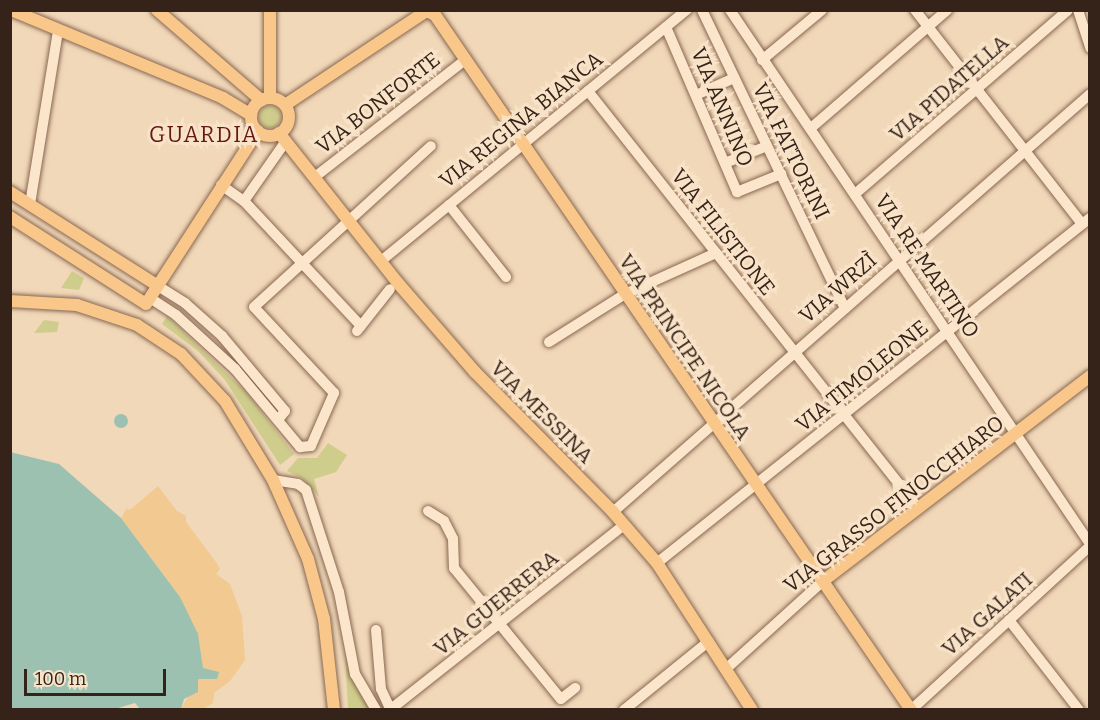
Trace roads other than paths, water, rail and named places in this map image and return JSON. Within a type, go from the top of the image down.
[{"type":"main road","points":[[11,10],[223,99],[251,115],[258,131],[286,141],[289,118],[285,105]]},
{"type":"main road","points":[[251,115],[266,99],[270,64],[270,10]]},
{"type":"main road","points":[[285,105],[426,11]]},
{"type":"main road","name":"VIA PRINCIPE NICOLA","points":[[426,11],[435,15],[712,423],[911,710]]},
{"type":"main road","points":[[162,12],[237,79],[266,99],[285,105]]},
{"type":"main road","points":[[10,217],[148,301],[258,131]]},
{"type":"main road","name":"VIA MESSINA","points":[[286,141],[350,218],[381,261],[475,372],[613,512],[657,563],[710,641],[752,710]]},
{"type":"main road","points":[[10,192],[158,286]]},
{"type":"main road","points":[[22,225],[32,205]]},
{"type":"main road","points":[[10,301],[87,307],[126,320],[158,338],[189,362],[216,391],[273,480],[308,559],[328,646],[334,710]]},
{"type":"main road","name":"VIA GRASSO FINOCCHIARO","points":[[823,581],[1089,376]]},
{"type":"street","name":"VIA REGINA BIANCA","points":[[381,261],[523,142],[687,10]]},
{"type":"street","name":"VIA FATTORINI","points":[[702,10],[845,308]]},
{"type":"street","name":"VIA RE MARTINO","points":[[729,10],[811,128],[1089,545]]},
{"type":"street","points":[[762,60],[822,10]]},
{"type":"street","points":[[915,10],[1086,221]]},
{"type":"street","points":[[811,128],[947,10]]},
{"type":"street","name":"VIA PIDATELLA","points":[[855,194],[1068,10]]},
{"type":"street","points":[[1078,10],[1089,48]]},
{"type":"street","name":"VIA ANNINO","points":[[666,27],[737,192],[781,174]]},
{"type":"street","points":[[32,205],[58,30]]},
{"type":"street","name":"VIA BONFORTE","points":[[316,176],[465,60]]},
{"type":"street","points":[[696,95],[735,78]]},
{"type":"street","name":"VIA FILISTIONE","points":[[588,91],[793,354],[918,508]]},
{"type":"street","name":"VIA WRZÌ","points":[[613,512],[1089,94]]},
{"type":"street","points":[[246,203],[286,141]]},
{"type":"street","points":[[148,301],[228,361],[300,447],[311,446],[334,393],[254,307],[431,146]]},
{"type":"street","points":[[725,163],[767,146]]},
{"type":"street","points":[[219,188],[246,203],[303,262],[359,329],[390,289]]},
{"type":"street","points":[[448,205],[506,277]]},
{"type":"street","name":"VIA TIMOLEONE","points":[[657,563],[1086,221]]},
{"type":"street","points":[[549,342],[624,294],[716,254]]},
{"type":"street","points":[[158,286],[185,303],[222,336],[285,411],[278,420]]},
{"type":"street","points":[[273,480],[298,484],[306,490],[339,592],[355,674],[376,710]]},
{"type":"street","points":[[428,511],[444,522],[453,539],[454,568],[561,699],[574,688]]},
{"type":"street","name":"VIA GUERRERA","points":[[391,709],[624,525]]},
{"type":"street","name":"VIA GALATI","points":[[911,710],[1089,545]]},
{"type":"street","name":"VIA GRASSO FINOCCHIARO","points":[[727,668],[823,581]]},
{"type":"street","points":[[1009,620],[1079,710]]},
{"type":"street","points":[[376,630],[381,689],[391,709]]},
{"type":"street","points":[[624,710],[710,641]]},
{"type":"street","points":[[328,646],[347,642]]},
{"type":"district","name":"GUARDIA","points":[[204,135]]}]
